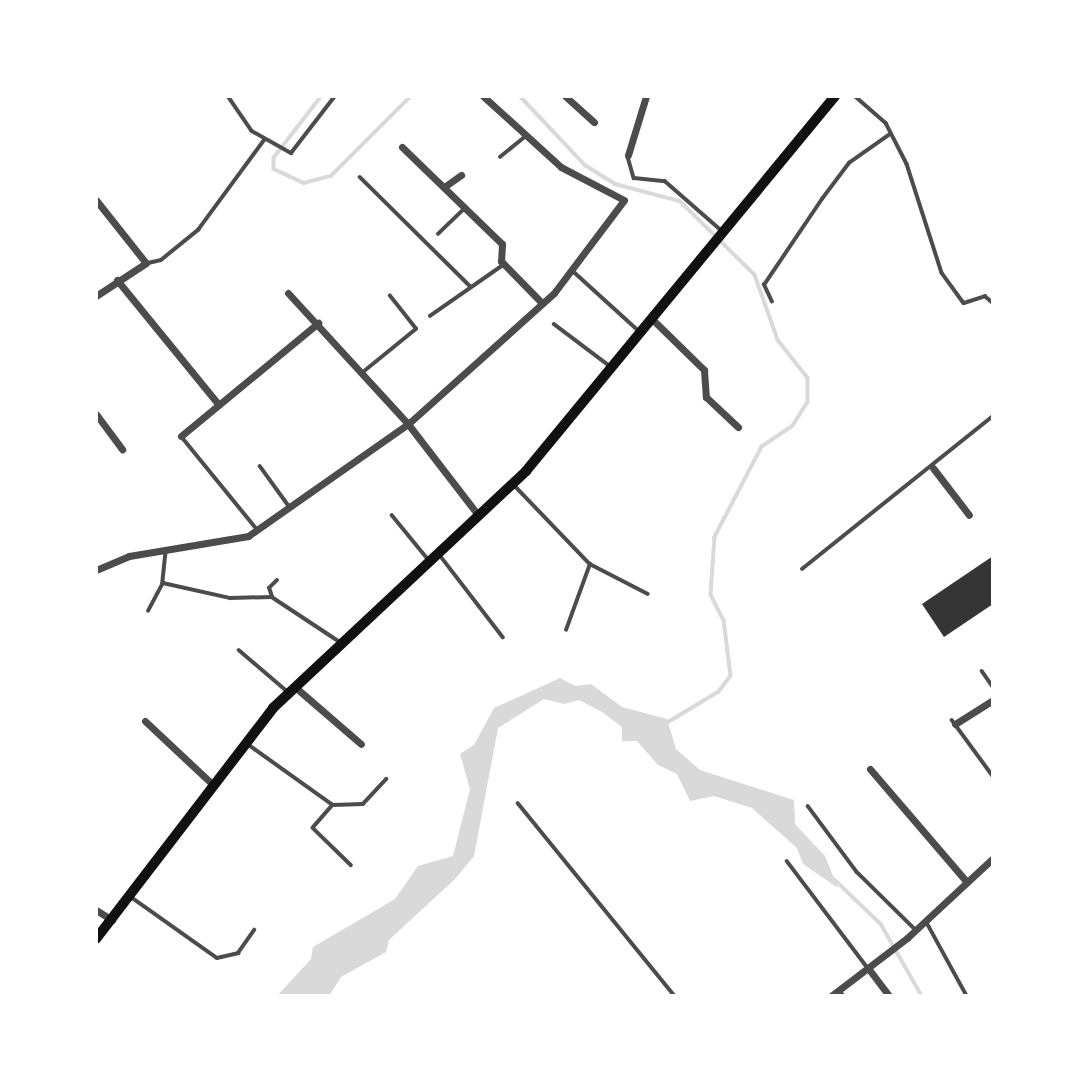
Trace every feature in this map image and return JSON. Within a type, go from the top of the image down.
[{"type":"main road","points":[[96,939],[131,897],[211,783],[244,742],[292,690],[512,484],[612,368],[835,96]]},
{"type":"street","points":[[98,567],[257,530],[408,424],[542,303],[571,270],[624,201],[561,167],[483,96]]},
{"type":"street","points":[[565,96],[594,122]]},
{"type":"street","points":[[628,155],[646,96]]},
{"type":"street","points":[[402,147],[503,246],[504,264],[542,303]]},
{"type":"street","points":[[444,187],[461,175]]},
{"type":"street","points":[[96,200],[146,263],[96,296]]},
{"type":"street","points":[[117,280],[219,405]]},
{"type":"street","points":[[288,293],[408,424],[478,515]]},
{"type":"street","points":[[652,319],[704,370],[706,397],[738,426]]},
{"type":"street","points":[[181,436],[318,323]]},
{"type":"street","points":[[96,414],[121,449]]},
{"type":"street","points":[[933,468],[969,515]]},
{"type":"street","points":[[292,690],[361,744]]},
{"type":"street","points":[[953,722],[993,700]]},
{"type":"street","points":[[145,721],[211,783]]},
{"type":"street","points":[[870,769],[966,881]]},
{"type":"street","points":[[831,996],[841,993],[907,938],[993,858]]},
{"type":"street","points":[[96,909],[113,920]]},
{"type":"street","points":[[869,967],[889,996]]},
{"type":"lane","points":[[228,96],[264,140],[291,153],[335,96]]},
{"type":"lane","points":[[855,96],[890,134],[907,164],[942,273],[964,303],[985,296],[993,303]]},
{"type":"lane","points":[[772,302],[764,285],[822,199],[849,163],[890,134]]},
{"type":"lane","points":[[500,157],[525,137]]},
{"type":"lane","points":[[146,263],[161,260],[198,229],[264,140]]},
{"type":"lane","points":[[628,155],[634,178],[665,181],[723,231]]},
{"type":"lane","points":[[360,177],[471,287]]},
{"type":"lane","points":[[438,234],[466,208]]},
{"type":"lane","points":[[430,316],[504,264]]},
{"type":"lane","points":[[571,270],[641,333]]},
{"type":"lane","points":[[362,373],[416,329],[390,296]]},
{"type":"lane","points":[[554,324],[612,368]]},
{"type":"lane","points":[[802,569],[933,468],[993,416]]},
{"type":"lane","points":[[181,436],[257,530]]},
{"type":"lane","points":[[260,466],[290,508]]},
{"type":"lane","points":[[512,484],[590,564],[648,594]]},
{"type":"lane","points":[[392,515],[429,561]]},
{"type":"lane","points":[[148,611],[163,583],[166,552]]},
{"type":"lane","points":[[438,552],[503,637]]},
{"type":"lane","points":[[566,630],[590,564]]},
{"type":"lane","points":[[272,597],[269,587],[277,579]]},
{"type":"lane","points":[[163,583],[230,598],[272,597],[341,643]]},
{"type":"lane","points":[[239,649],[292,690]]},
{"type":"lane","points":[[982,671],[993,687]]},
{"type":"lane","points":[[953,722],[993,776]]},
{"type":"lane","points":[[244,742],[332,804],[363,804],[386,779]]},
{"type":"lane","points":[[518,803],[675,996]]},
{"type":"lane","points":[[332,804],[313,828],[351,865]]},
{"type":"lane","points":[[808,806],[857,872],[915,929]]},
{"type":"lane","points":[[787,861],[869,967]]},
{"type":"lane","points":[[131,897],[217,958],[237,953],[254,930]]},
{"type":"lane","points":[[925,919],[967,996]]},
{"type":"shaded area","points":[[560,678],[575,686],[591,684],[622,707],[667,719],[676,749],[700,770],[794,800],[795,824],[825,856],[838,888],[803,864],[797,848],[752,808],[714,796],[690,801],[677,774],[658,765],[637,741],[622,741],[622,727],[602,712],[579,700],[564,704],[544,699],[498,728],[474,856],[455,879],[389,940],[386,952],[341,977],[329,996],[277,996],[311,959],[313,947],[395,899],[418,866],[453,856],[470,789],[460,754],[474,745],[494,708]]},
{"type":"building","points":[[993,556],[993,604],[944,637],[922,604]]},
{"type":"waterway","points":[[322,96],[274,158],[274,169],[304,183],[331,176],[411,96]]},
{"type":"waterway","points":[[520,96],[585,165],[615,184],[680,201],[755,275],[778,340],[808,378],[808,402],[793,426],[762,447],[715,537],[711,595],[724,620],[731,676],[719,692],[666,724]]},
{"type":"waterway","points":[[834,879],[881,924],[922,996]]}]
